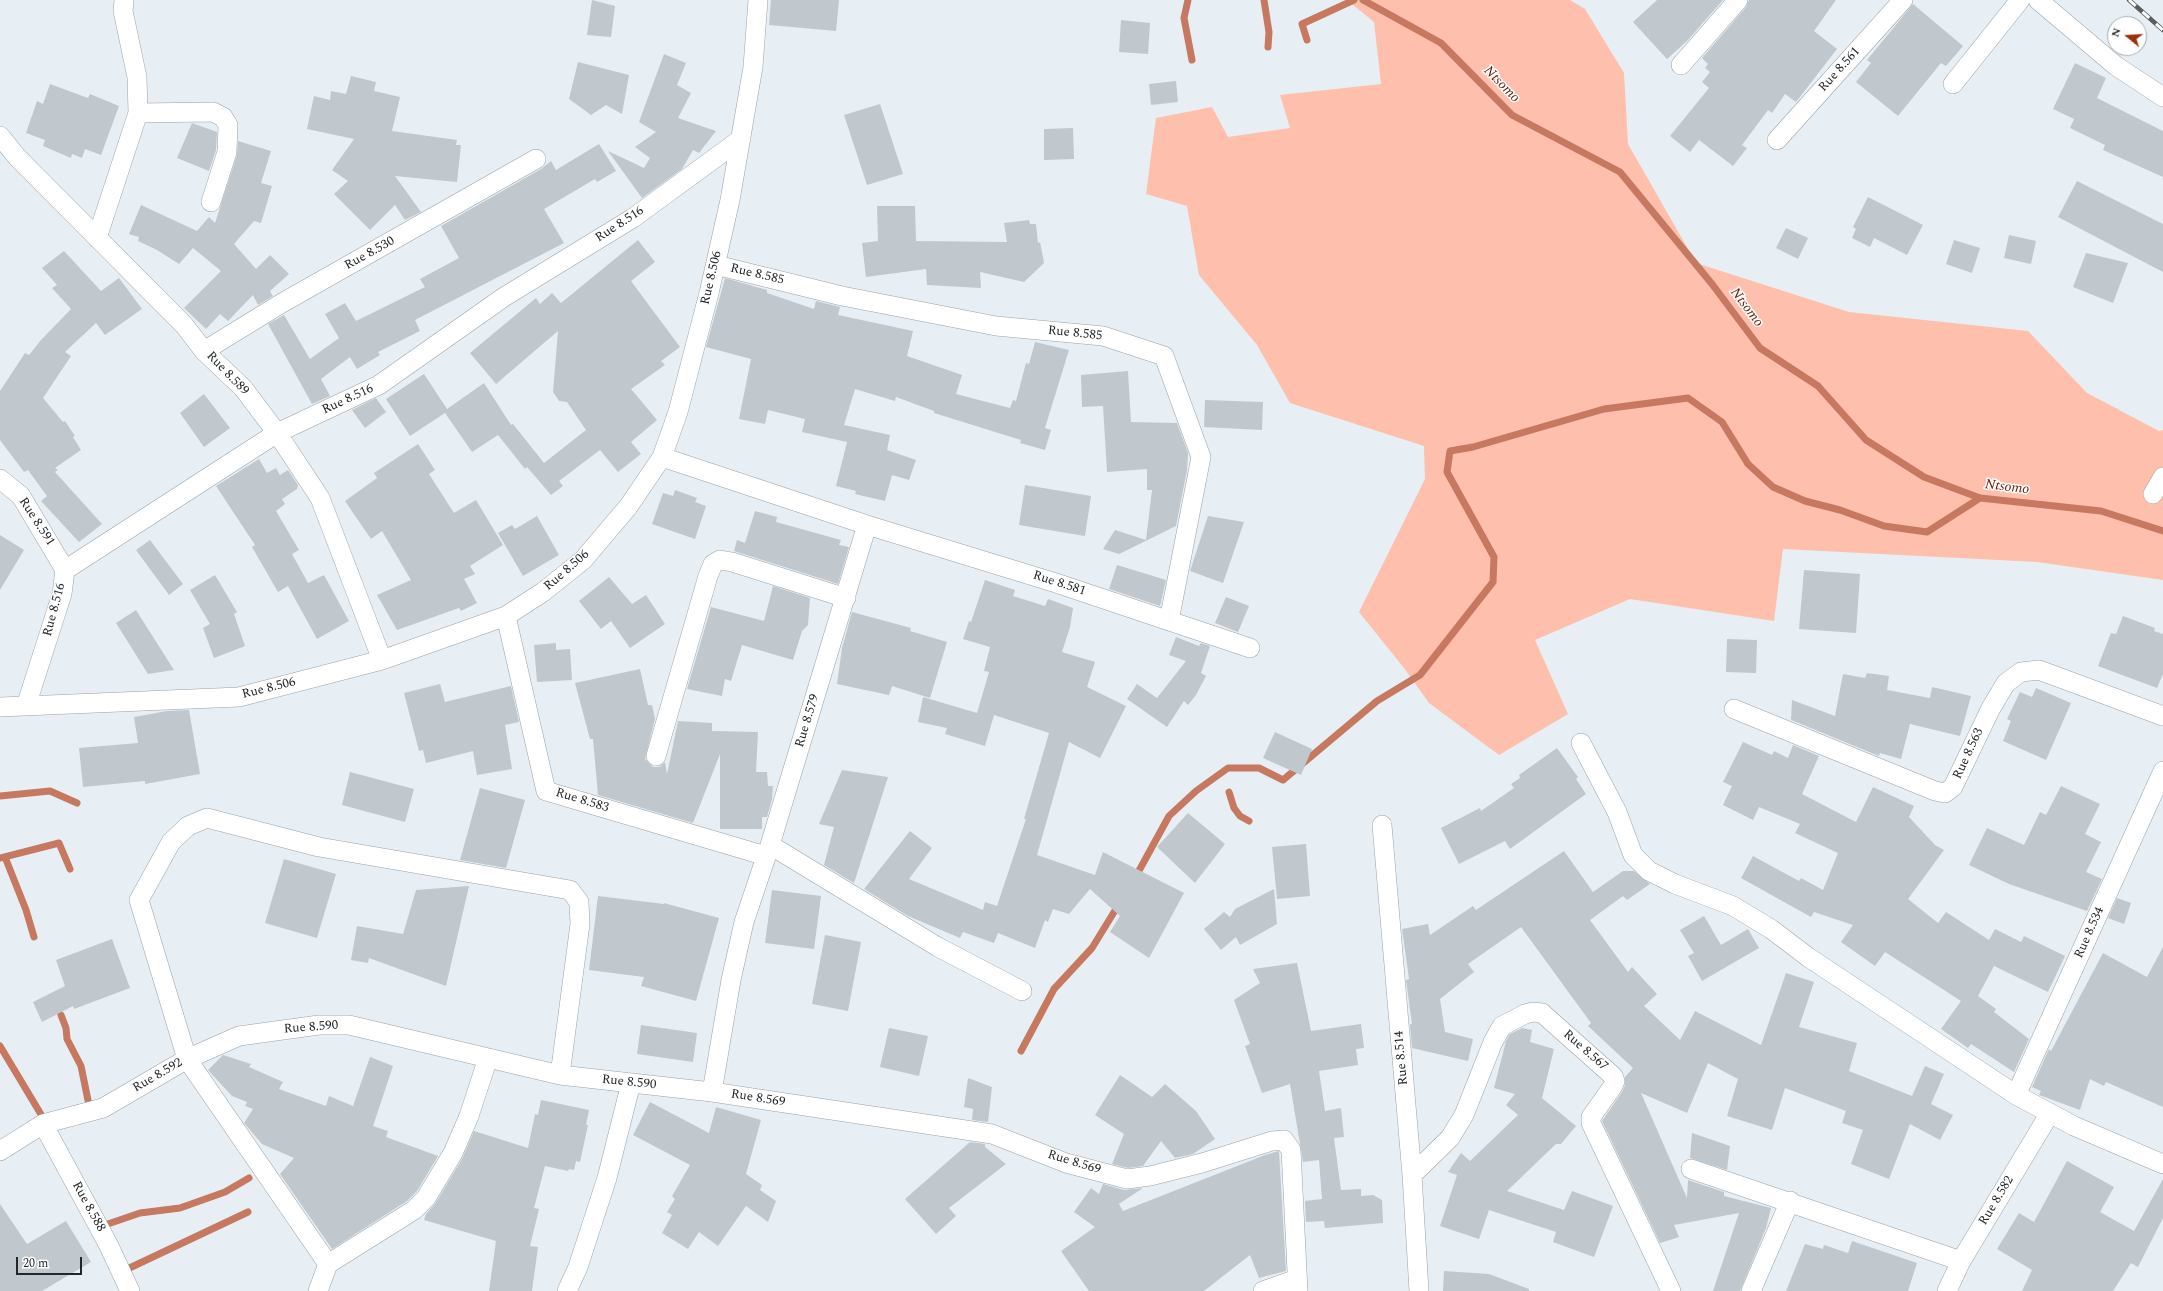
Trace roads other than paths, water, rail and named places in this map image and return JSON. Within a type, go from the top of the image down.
[{"type":"street","points":[[97,238],[138,113],[137,77],[123,11],[124,0]]},
{"type":"street","name":"Rue 8.506","points":[[0,707],[239,697],[382,660],[506,616],[544,592],[583,560],[628,507],[662,457],[678,412],[716,265],[730,200],[753,67],[758,0]]},
{"type":"street","points":[[1681,66],[1738,0]]},
{"type":"street","name":"Rue 8.561","points":[[1777,140],[1903,0]]},
{"type":"street","points":[[1953,84],[2020,0]]},
{"type":"street","points":[[2038,0],[2116,66],[2163,97]]},
{"type":"street","points":[[138,113],[213,112],[223,117],[228,125],[227,152],[212,202]]},
{"type":"street","name":"Rue 8.589","points":[[0,136],[17,157],[184,326],[204,351],[243,388],[277,433],[320,498],[382,660]]},
{"type":"street","name":"Rue 8.516","points":[[26,706],[62,594],[64,570],[277,433],[379,385],[504,297],[633,218],[741,138]]},
{"type":"street","name":"Rue 8.530","points":[[204,351],[282,303],[536,159]]},
{"type":"street","name":"Rue 8.585","points":[[716,265],[842,296],[996,326],[1103,336],[1164,356],[1200,456],[1169,621]]},
{"type":"street","points":[[662,457],[867,525]]},
{"type":"street","points":[[2153,494],[2163,476]]},
{"type":"street","name":"Rue 8.591","points":[[0,479],[21,496],[64,570]]},
{"type":"street","name":"Rue 8.581","points":[[867,525],[1056,583],[1250,648]]},
{"type":"street","name":"Rue 8.579","points":[[712,1092],[731,980],[744,922],[768,850],[867,525]]},
{"type":"street","points":[[656,756],[708,576],[713,564],[720,560],[732,562],[846,598]]},
{"type":"street","name":"Rue 8.583","points":[[506,616],[546,791],[768,850]]},
{"type":"street","name":"Rue 8.563","points":[[1734,709],[1935,791],[1945,793],[1953,787],[1991,708],[2006,683],[2021,672],[2039,670],[2163,716]]},
{"type":"street","points":[[1581,743],[1617,812],[1633,856],[1649,871],[1675,884],[1733,906],[1771,929],[1808,957],[2016,1095],[2074,1126],[2163,1164]]},
{"type":"street","name":"Rue 8.534","points":[[2016,1095],[2163,771]]},
{"type":"street","name":"Rue 8.592","points":[[0,1151],[43,1124],[103,1108],[187,1060],[139,900],[171,842],[188,826],[207,818],[319,847],[570,890],[579,902],[580,924],[560,1076]]},
{"type":"street","name":"Rue 8.514","points":[[1382,825],[1412,1176],[1419,1291]]},
{"type":"street","points":[[768,850],[938,946],[1022,991]]},
{"type":"street","name":"Rue 8.567","points":[[1412,1176],[1450,1138],[1464,1116],[1493,1042],[1502,1026],[1525,1014],[1533,1012],[1542,1013],[1613,1076],[1615,1081],[1614,1086],[1591,1117],[1591,1123],[1670,1291]]},
{"type":"street","name":"Rue 8.590","points":[[187,1060],[239,1036],[319,1025],[349,1026],[560,1076],[712,1092]]},
{"type":"street","points":[[318,1291],[328,1264],[421,1205],[453,1153],[469,1116],[488,1058]]},
{"type":"street","points":[[187,1060],[328,1264]]},
{"type":"street","points":[[566,1291],[578,1267],[607,1178],[631,1083]]},
{"type":"street","name":"Rue 8.569","points":[[712,1092],[992,1134],[1066,1163],[1127,1179],[1150,1176],[1202,1164],[1272,1141],[1284,1140],[1290,1150],[1298,1285]]},
{"type":"street","name":"Rue 8.582","points":[[1948,1291],[1961,1261],[2050,1113]]},
{"type":"street","name":"Rue 8.588","points":[[43,1124],[108,1244],[130,1291]]},
{"type":"street","points":[[1691,1169],[1790,1201],[1961,1261]]},
{"type":"street","points":[[1751,1291],[1790,1201]]},
{"type":"street","points":[[1264,1291],[1298,1285]]},
{"type":"waterway","points":[[1188,0],[1184,18],[1192,60]]},
{"type":"waterway","points":[[1264,0],[1269,32],[1268,47]]},
{"type":"waterway","points":[[1307,40],[1302,24],[1354,0]]},
{"type":"waterway","name":"Ntsomo","points":[[1363,0],[1441,43],[1512,115],[1620,172],[1712,284],[1760,348],[1818,386],[1866,440],[1924,477],[1980,498],[2101,511],[2163,531]]},
{"type":"waterway","points":[[1135,878],[1169,816],[1196,791],[1228,768],[1259,768],[1283,780],[1377,701],[1420,675],[1493,582],[1494,557],[1447,472],[1450,451],[1473,447],[1604,409],[1688,398],[1722,422],[1748,464],[1773,487],[1805,501],[1840,510],[1884,526],[1927,532],[1980,498]]},
{"type":"waterway","points":[[0,796],[50,791],[77,803]]},
{"type":"waterway","points":[[1229,792],[1234,808],[1240,816],[1249,821]]},
{"type":"waterway","points":[[0,858],[59,843],[70,869]]},
{"type":"waterway","points":[[5,857],[26,910],[34,937]]},
{"type":"waterway","points":[[1021,1051],[1054,989],[1092,948],[1119,904]]},
{"type":"waterway","points":[[61,1015],[66,1028],[67,1039],[81,1066],[90,1110]]},
{"type":"waterway","points":[[0,1046],[45,1121]]},
{"type":"waterway","points":[[99,1227],[140,1213],[180,1208],[225,1192],[249,1178]]},
{"type":"waterway","points":[[121,1272],[248,1212]]},
{"type":"railway","points":[[2129,0],[2163,30]]}]
